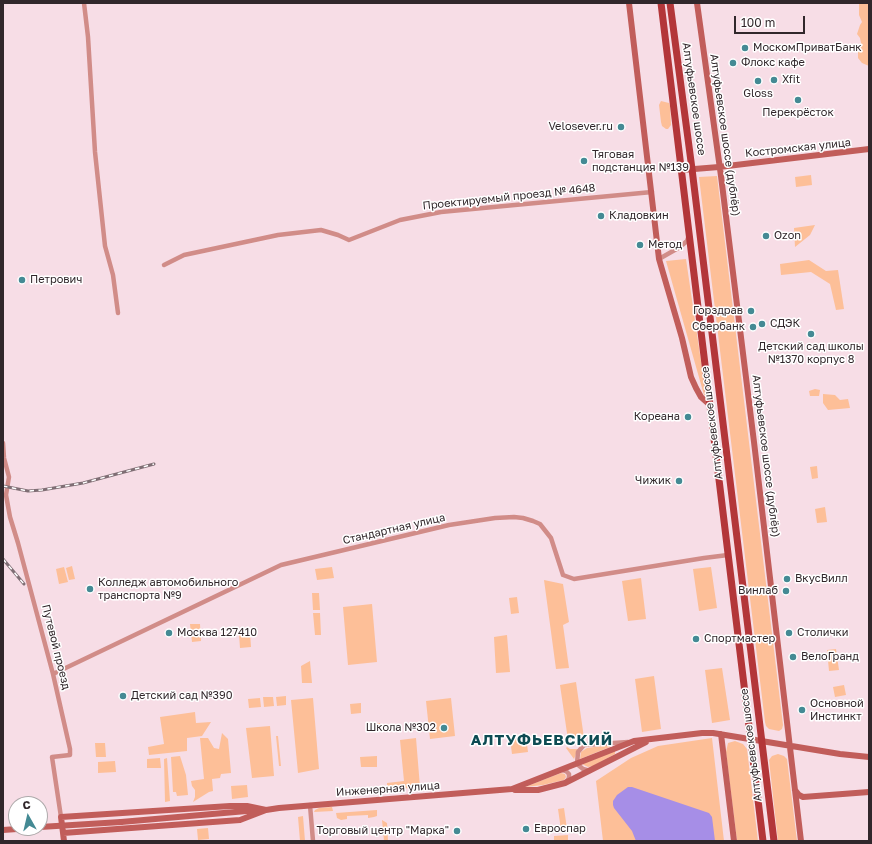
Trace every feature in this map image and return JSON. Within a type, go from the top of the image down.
[{"type":"main road","points":[[629,3],[659,259],[691,377],[698,393],[710,405]]},
{"type":"main road","name":"Алтуфьевское шоссе","points":[[661,3],[763,841]]},
{"type":"main road","name":"Алтуфьевское шоссе","points":[[670,3],[692,170],[774,841]]},
{"type":"main road","name":"Алтуфьевское шоссе (дублёр)","points":[[697,3],[768,554],[800,841]]},
{"type":"main road","name":"Костромская улица","points":[[682,170],[869,149]]},
{"type":"main road","name":"Инженерная улица","points":[[512,789],[634,741],[708,733],[840,754],[869,757]]},
{"type":"main road","points":[[721,734],[734,841]]},
{"type":"main road","name":"Инженерная улица","points":[[63,833],[240,820],[266,810],[310,805],[512,789],[538,790],[565,783],[591,771],[632,748],[663,738]]},
{"type":"main road","points":[[795,790],[803,797],[869,792]]},
{"type":"main road","points":[[797,810],[799,805],[804,800],[814,796]]},
{"type":"main road","name":"Инженерная улица","points":[[61,817],[230,806],[247,806],[266,810]]},
{"type":"main road","points":[[48,827],[266,810]]},
{"type":"main road","name":"Путевой проезд","points":[[61,817],[64,841]]},
{"type":"street","points":[[84,3],[88,37],[95,152],[105,244],[113,274],[118,313]]},
{"type":"street","name":"Проектируемый проезд № 4648","points":[[164,265],[184,255],[278,235],[321,230],[349,240],[400,220],[441,212],[652,192]]},
{"type":"street","points":[[659,259],[680,247],[687,241],[689,234]]},
{"type":"street","name":"Путевой проезд","points":[[3,443],[4,458],[9,477],[6,495],[10,517],[52,674],[70,749],[70,754],[52,757],[61,817]]},
{"type":"street","name":"Стандартная улица","points":[[52,674],[281,565],[449,525],[514,516],[540,524],[551,538],[563,575],[574,579],[728,555]]},
{"type":"street","points":[[591,771],[583,769],[577,764],[578,752],[584,745],[634,741]]},
{"type":"street","points":[[562,770],[569,774],[569,778],[565,783]]},
{"type":"street","points":[[310,805],[313,841]]},
{"type":"shaded area","points":[[859,3],[869,3],[869,66],[862,63],[858,58],[858,49],[861,43],[857,34],[862,22],[859,15]]},
{"type":"shaded area","points":[[661,101],[669,103],[670,106],[671,125],[668,129],[662,126],[661,122],[659,105]]},
{"type":"shaded area","points":[[811,175],[812,185],[796,187],[795,177]]},
{"type":"shaded area","points":[[717,176],[783,725],[782,729],[779,731],[769,729],[765,722],[699,177]]},
{"type":"shaded area","points":[[815,225],[810,235],[795,247],[794,228]]},
{"type":"shaded area","points":[[686,259],[706,396],[704,395],[666,261]]},
{"type":"shaded area","points":[[809,260],[826,271],[838,270],[844,309],[836,310],[830,284],[811,272],[781,275],[780,264]]},
{"type":"shaded area","points":[[815,389],[820,390],[819,396],[810,396],[809,391]]},
{"type":"shaded area","points":[[823,394],[835,395],[840,400],[848,399],[850,408],[828,410],[823,403]]},
{"type":"shaded area","points":[[817,466],[818,478],[812,479],[810,467]]},
{"type":"shaded area","points":[[825,507],[827,522],[817,523],[815,509]]},
{"type":"shaded area","points":[[72,566],[75,579],[69,580],[66,568]]},
{"type":"shaded area","points":[[64,567],[68,582],[59,584],[56,569]]},
{"type":"shaded area","points":[[332,567],[334,578],[317,580],[315,569]]},
{"type":"shaded area","points":[[711,567],[717,608],[699,611],[693,569]]},
{"type":"shaded area","points":[[641,578],[646,619],[628,621],[622,581]]},
{"type":"shaded area","points":[[544,580],[563,584],[569,622],[563,625],[569,668],[556,669]]},
{"type":"shaded area","points":[[312,593],[319,593],[320,610],[313,610]]},
{"type":"shaded area","points":[[517,597],[519,613],[511,614],[509,598]]},
{"type":"shaded area","points":[[372,604],[377,662],[348,665],[343,607]]},
{"type":"shaded area","points":[[313,613],[320,613],[321,635],[315,635]]},
{"type":"shaded area","points":[[190,624],[200,624],[201,641],[192,642]]},
{"type":"shaded area","points":[[250,633],[251,647],[240,648],[239,634]]},
{"type":"shaded area","points":[[507,635],[510,672],[496,673],[494,637]]},
{"type":"shaded area","points":[[836,649],[839,670],[829,671],[827,650]]},
{"type":"shaded area","points":[[310,661],[312,683],[302,683],[301,666]]},
{"type":"shaded area","points":[[722,668],[730,720],[712,723],[705,670]]},
{"type":"shaded area","points":[[654,676],[661,729],[642,732],[635,679]]},
{"type":"shaded area","points":[[576,682],[584,738],[568,740],[560,685]]},
{"type":"shaded area","points":[[844,685],[846,695],[835,697],[833,687]]},
{"type":"shaded area","points":[[286,696],[286,705],[277,706],[276,697]]},
{"type":"shaded area","points":[[263,697],[273,697],[274,706],[264,707]]},
{"type":"shaded area","points":[[260,698],[261,707],[249,708],[248,699]]},
{"type":"shaded area","points":[[313,698],[319,769],[298,773],[291,700]]},
{"type":"shaded area","points":[[451,698],[455,736],[430,739],[426,701]]},
{"type":"shaded area","points":[[361,703],[361,713],[351,714],[350,704]]},
{"type":"shaded area","points":[[195,712],[196,723],[211,722],[202,736],[187,738],[187,751],[149,755],[148,747],[164,744],[160,717]]},
{"type":"shaded area","points":[[380,723],[381,731],[372,732],[372,724]]},
{"type":"shaded area","points":[[270,726],[274,776],[252,778],[246,728]]},
{"type":"shaded area","points":[[222,733],[228,739],[231,773],[221,774],[220,778],[212,779],[213,791],[193,802],[195,790],[191,781],[204,779],[200,738],[208,738],[214,748],[219,749]]},
{"type":"shaded area","points":[[276,736],[278,736],[281,766],[279,766]]},
{"type":"shaded area","points":[[526,737],[528,752],[512,754],[510,739]]},
{"type":"shaded area","points":[[416,738],[420,787],[387,790],[387,783],[404,781],[400,740]]},
{"type":"shaded area","points":[[712,738],[724,841],[603,841],[596,781],[631,758],[658,746]]},
{"type":"shaded area","points":[[735,741],[743,744],[747,749],[758,841],[737,841],[726,752],[728,743]]},
{"type":"shaded area","points":[[95,743],[105,743],[106,757],[96,757]]},
{"type":"shaded area","points":[[610,745],[610,747],[580,759],[581,752],[587,748]]},
{"type":"shaded area","points":[[567,747],[570,749],[578,749],[574,759],[566,748]]},
{"type":"shaded area","points":[[615,751],[615,754],[593,766],[588,767],[582,764]]},
{"type":"shaded area","points":[[778,754],[787,759],[797,841],[778,841],[769,760],[772,756]]},
{"type":"shaded area","points":[[180,756],[186,775],[188,795],[177,796],[176,792],[173,792],[171,757]]},
{"type":"shaded area","points":[[377,756],[377,767],[361,767],[360,757]]},
{"type":"shaded area","points":[[160,758],[161,768],[147,768],[147,759]]},
{"type":"shaded area","points":[[167,758],[170,801],[165,802],[164,759]]},
{"type":"shaded area","points":[[115,761],[116,772],[98,773],[98,762]]},
{"type":"shaded area","points":[[561,773],[565,774],[566,777],[564,780],[543,785],[525,787]]},
{"type":"shaded area","points":[[247,785],[248,797],[232,799],[231,786]]},
{"type":"shaded area","points":[[628,787],[632,787],[709,813],[712,817],[715,841],[636,841],[632,831],[613,805],[613,801],[617,795]]},
{"type":"shaded area","points":[[332,807],[333,811],[314,812],[319,808]]},
{"type":"shaded area","points":[[564,808],[567,829],[561,830],[558,809]]},
{"type":"shaded area","points":[[377,810],[377,816],[374,817],[368,818],[368,815],[347,816],[347,819],[341,820],[337,818],[336,813]]},
{"type":"shaded area","points":[[303,816],[305,841],[300,841],[298,817]]},
{"type":"shaded area","points":[[382,820],[387,823],[388,841],[384,841]]},
{"type":"shaded area","points":[[208,828],[209,839],[198,840],[197,829]]},
{"type":"shaded area","points":[[568,835],[568,841],[554,841],[554,836]]},
{"type":"railway","points":[[3,486],[28,491],[42,490],[83,483],[154,464]]},
{"type":"railway","points":[[3,559],[24,584]]},
{"type":"place","name":"МоскомПриватБанк","points":[[745,48]]},
{"type":"place","name":"Флокс кафе","points":[[733,63]]},
{"type":"place","name":"Xfit","points":[[774,80]]},
{"type":"place","name":"Gloss","points":[[758,81]]},
{"type":"place","name":"Перекрёсток","points":[[798,100]]},
{"type":"place","name":"Velosever.ru","points":[[621,127]]},
{"type":"place","name":"Тяговая подстанция №139","points":[[584,161]]},
{"type":"place","name":"Кладовкин","points":[[601,216]]},
{"type":"place","name":"Ozon","points":[[766,236]]},
{"type":"place","name":"Метод","points":[[640,245]]},
{"type":"place","name":"Петрович","points":[[22,280]]},
{"type":"place","name":"Горздрав","points":[[751,311]]},
{"type":"place","name":"СДЭК","points":[[762,324]]},
{"type":"place","name":"Сбербанк","points":[[753,327]]},
{"type":"place","name":"Детский сад школы №1370 корпус 8","points":[[811,334]]},
{"type":"place","name":"Кореана","points":[[688,417]]},
{"type":"place","name":"Чижик","points":[[679,481]]},
{"type":"place","name":"ВкусВилл","points":[[787,579]]},
{"type":"place","name":"Колледж автомобильного транспорта №9","points":[[90,589]]},
{"type":"place","name":"Винлаб","points":[[786,591]]},
{"type":"place","name":"Москва 127410","points":[[169,633]]},
{"type":"place","name":"Столички","points":[[789,633]]},
{"type":"place","name":"Спортмастер","points":[[696,639]]},
{"type":"place","name":"ВелоГранд","points":[[793,657]]},
{"type":"place","name":"Детский сад №390","points":[[123,696]]},
{"type":"place","name":"Основной Инстинкт","points":[[802,710]]},
{"type":"place","name":"Школа №302","points":[[444,728]]},
{"type":"place","name":"Евроспар","points":[[526,829]]},
{"type":"place","name":"Торговый центр \"Марка\"","points":[[457,831]]},
{"type":"district","name":"АЛТУФЬЕВСКИЙ","points":[[542,740]]}]
